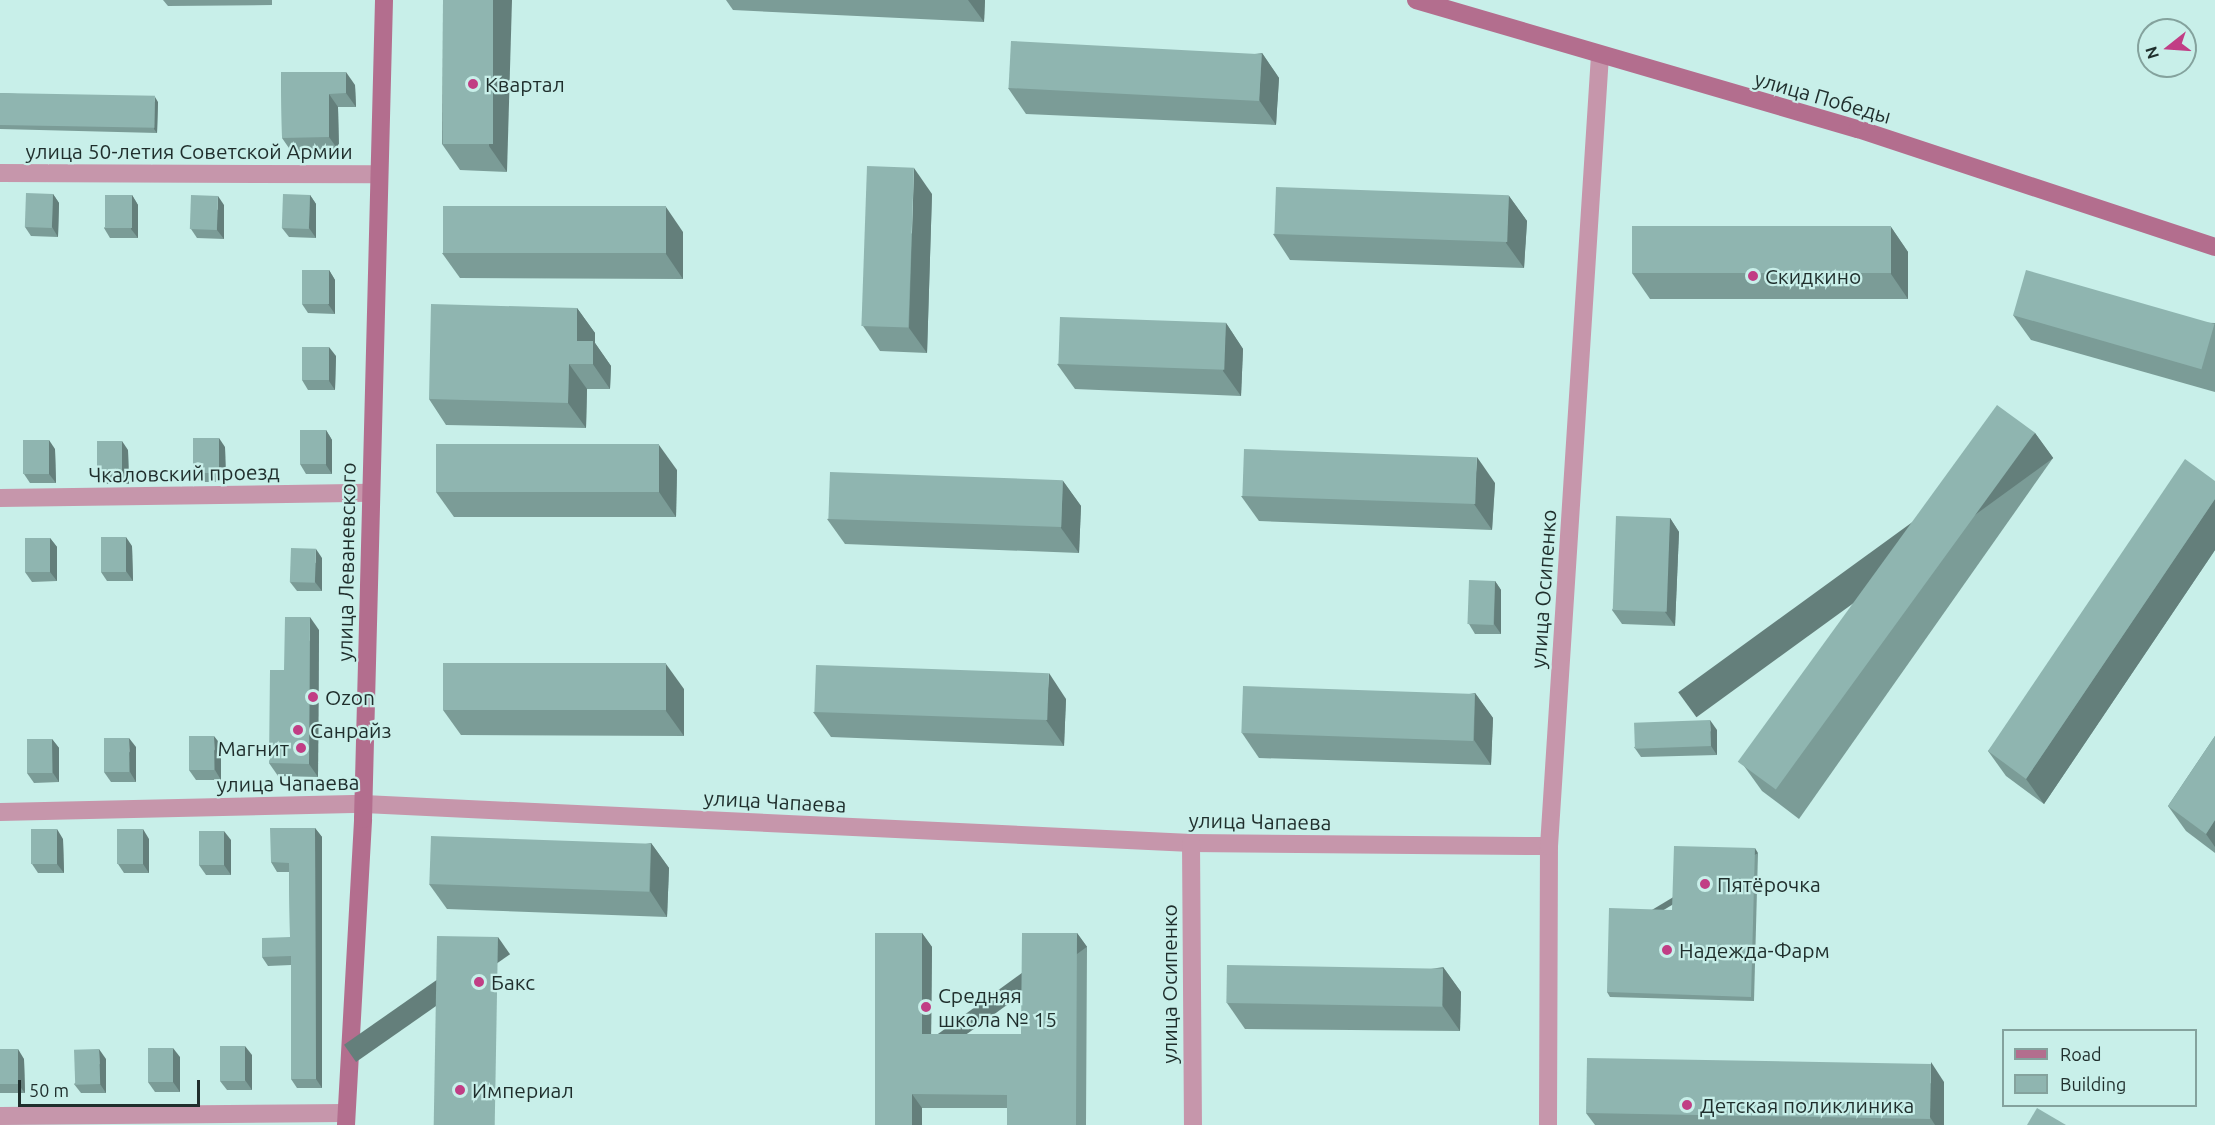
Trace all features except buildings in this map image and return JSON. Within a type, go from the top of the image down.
[{"type":"street","name":"улица Леваневского","points":[[346,1119],[364,804],[369,493],[384,0]]},
{"type":"street","name":"улица Победы","points":[[1416,0],[1600,56],[1858,129],[2215,247]]},
{"type":"street","name":"улица Осипенко","points":[[1548,1125],[1548,846],[1600,56]]},
{"type":"street","name":"улица 50-летия Советской Армии","points":[[0,173],[379,174]]},
{"type":"street","name":"Чкаловский проезд","points":[[0,498],[369,493]]},
{"type":"street","name":"улица Чапаева","points":[[0,812],[364,804],[1191,843],[1548,846]]},
{"type":"street","name":"улица Осипенко","points":[[1191,843],[1192,1125]]},
{"type":"street","points":[[0,1116],[346,1119]]},
{"type":"place","name":"Квартал","points":[[473,84]]},
{"type":"place","name":"Скидкино","points":[[1753,276]]},
{"type":"place","name":"Ozon","points":[[313,697]]},
{"type":"place","name":"Санрайз","points":[[298,730]]},
{"type":"place","name":"Магнит","points":[[301,748]]},
{"type":"place","name":"Пятёрочка","points":[[1705,884]]},
{"type":"place","name":"Надежда-Фарм","points":[[1667,950]]},
{"type":"place","name":"Бакс","points":[[479,982]]},
{"type":"place","name":"Средняя школа № 15","points":[[926,1007]]},
{"type":"place","name":"Империал","points":[[460,1090]]},
{"type":"place","name":"Детская поликлиника","points":[[1687,1105]]}]
